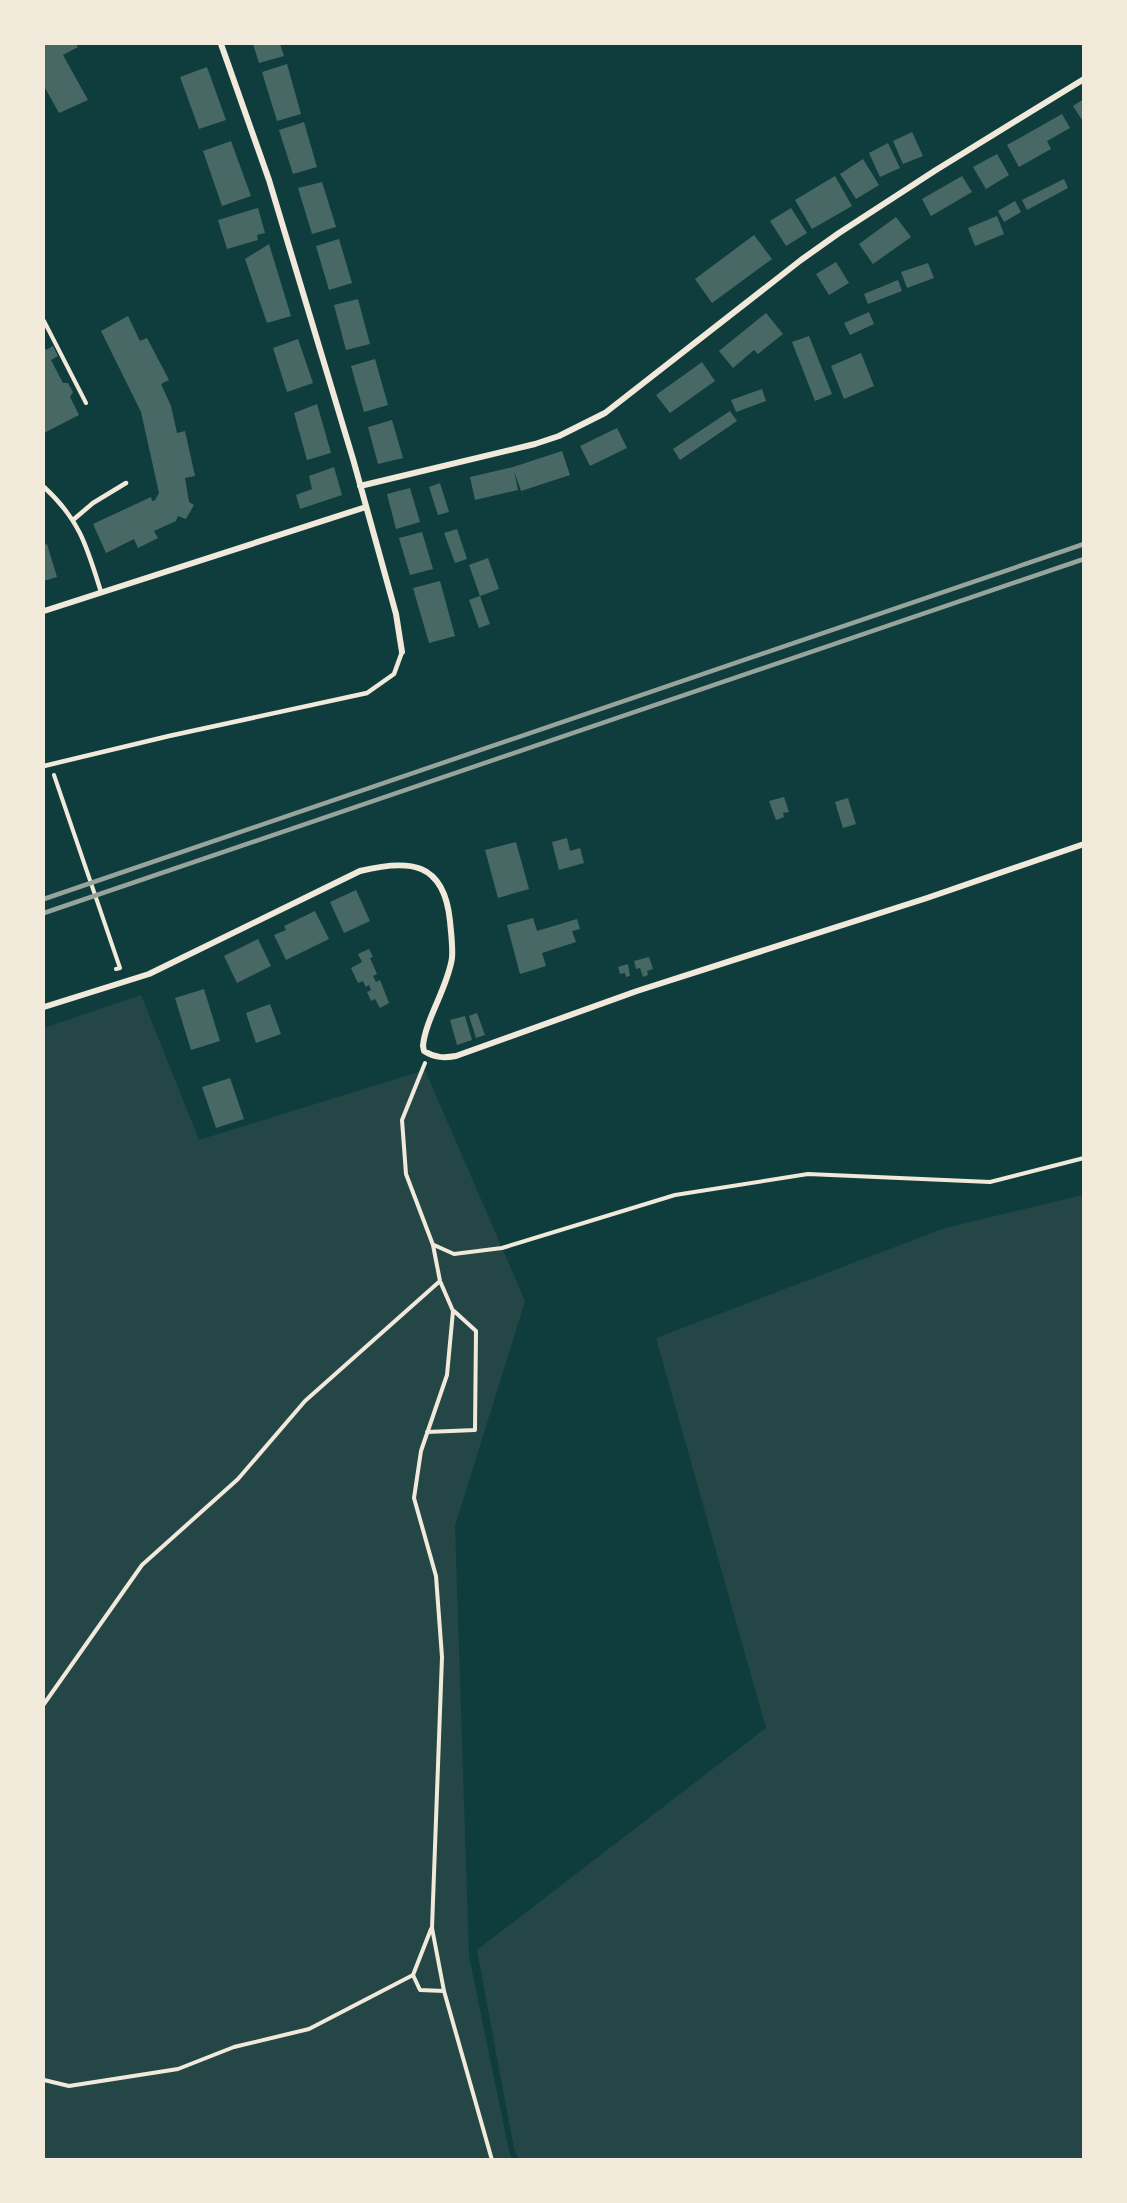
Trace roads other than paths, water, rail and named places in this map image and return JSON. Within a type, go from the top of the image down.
[{"type":"street","points":[[221,44],[269,180],[366,507],[396,614],[402,652]]},
{"type":"street","points":[[360,486],[535,444],[560,436],[606,413],[801,260],[839,233],[1083,80]]},
{"type":"street","points":[[44,611],[366,507]]},
{"type":"street","points":[[44,1007],[149,974],[360,871],[382,865],[405,864],[424,870],[437,879],[444,893],[449,912],[452,958],[445,984],[423,1041],[424,1051],[429,1054],[436,1057],[456,1056],[637,991],[927,898],[1083,844]]},
{"type":"lane","points":[[73,520],[93,503],[126,483]]},
{"type":"lane","points":[[44,487],[60,501],[83,536],[101,592]]},
{"type":"lane","points":[[44,766],[367,693],[394,674],[402,652]]},
{"type":"railway","points":[[44,899],[1084,544]]},
{"type":"railway","points":[[44,913],[1084,559]]}]
